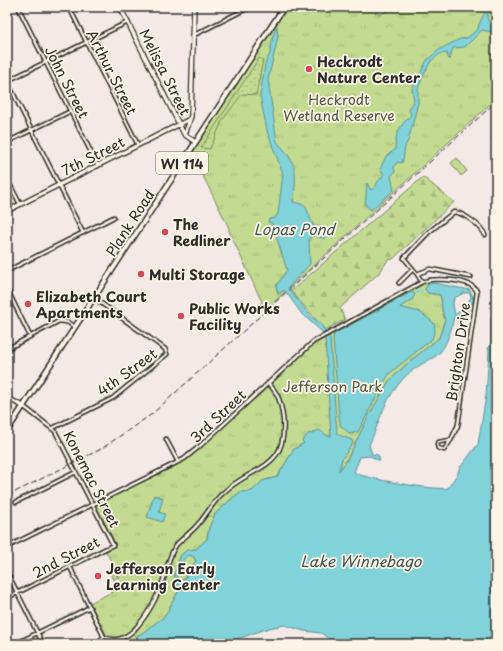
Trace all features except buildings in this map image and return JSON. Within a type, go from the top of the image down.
[{"type":"main road","name":"Plank Road","points":[[7,431],[284,7]]},
{"type":"street","name":"John Street","points":[[18,7],[98,166]]},
{"type":"street","name":"Arthur Street","points":[[69,7],[138,145]]},
{"type":"street","name":"Melissa Street","points":[[120,7],[185,136],[195,142]]},
{"type":"street","points":[[185,136],[188,120],[191,116],[192,36],[194,7]]},
{"type":"street","points":[[192,36],[250,7]]},
{"type":"street","points":[[83,233],[7,81],[128,22]]},
{"type":"street","points":[[7,142],[71,111]]},
{"type":"street","name":"7th Street","points":[[7,211],[188,120]]},
{"type":"street","points":[[494,139],[496,133]]},
{"type":"street","points":[[7,178],[20,204]]},
{"type":"street","points":[[422,282],[404,258],[429,232],[454,212],[460,212],[482,229],[484,235]]},
{"type":"street","points":[[7,271],[114,217]]},
{"type":"street","points":[[417,274],[430,269],[471,277]]},
{"type":"street","points":[[399,283],[413,270]]},
{"type":"street","name":"3rd Street","points":[[7,547],[178,462],[200,446],[304,349],[323,335],[430,279]]},
{"type":"street","name":"Brighton Drive","points":[[430,279],[442,279],[469,284],[475,288],[477,292],[458,425],[451,440]]},
{"type":"street","points":[[7,289],[30,336]]},
{"type":"street","name":"4th Street","points":[[53,428],[113,398],[165,357],[167,352],[165,349],[94,298]]},
{"type":"street","points":[[7,349],[59,321],[67,322],[76,327]]},
{"type":"street","points":[[70,567],[104,636],[116,640],[123,639],[142,621],[158,594],[177,544],[196,527],[224,491],[272,460],[279,452],[284,437],[281,404],[278,394],[268,383]]},
{"type":"street","name":"Konemac Street","points":[[8,399],[23,406],[53,428],[113,545]]},
{"type":"street","points":[[166,439],[178,462]]},
{"type":"street","points":[[451,440],[444,450],[438,448],[437,444],[439,442],[451,440]]},
{"type":"street","points":[[16,502],[76,472]]},
{"type":"street","name":"2nd Street","points":[[7,598],[113,545]]},
{"type":"street","points":[[7,572],[42,644]]},
{"type":"street","points":[[16,644],[90,607]]},
{"type":"street","points":[[95,644],[104,636]]},
{"type":"green space","name":"Heckrodt Wetland Reserve","points":[[287,7],[375,7],[379,15],[394,7],[496,7],[496,99],[264,311],[260,304],[262,302],[229,231],[229,228],[192,154],[217,112]]},
{"type":"green space","points":[[259,58],[263,60],[256,95],[242,94],[222,121],[210,149],[201,148]]},
{"type":"green space","points":[[457,158],[467,171],[461,176],[451,163]]},
{"type":"green space","points":[[423,177],[454,202],[393,259],[388,260],[380,272],[340,308],[345,320],[325,330],[291,291]]},
{"type":"green space","name":"Jefferson Park","points":[[428,281],[429,283],[425,289],[428,293],[440,295],[445,319],[439,338],[410,361],[389,381],[341,470],[338,470],[342,460],[330,437],[312,433],[304,443],[294,449],[277,477],[262,481],[252,491],[240,492],[215,514],[209,528],[207,539],[196,549],[187,550],[181,555],[174,575],[179,590],[165,616],[139,637],[127,644],[97,644],[105,638],[106,634],[90,603],[122,587],[106,551],[116,545],[95,504],[189,457],[323,335]]},
{"type":"green space","points":[[189,555],[194,557],[196,561],[190,568],[184,580],[177,580],[176,577],[180,573],[182,560]]},
{"type":"green space","points":[[112,566],[118,577],[113,580],[108,568]]},
{"type":"water","points":[[483,7],[489,7],[487,18],[489,22],[496,22],[495,30],[492,32],[482,30],[465,47],[453,48],[449,60],[447,53],[440,54],[431,61],[418,89],[418,103],[408,141],[405,146],[402,163],[397,162],[394,167],[395,172],[391,176],[394,190],[371,210],[365,205],[367,183],[371,190],[383,176],[380,169],[386,156],[395,150],[398,131],[411,115],[409,110],[414,101],[412,89],[427,60],[440,49],[460,39],[467,38],[478,29],[485,12]]},
{"type":"water","name":"Lake Winnebago","points":[[277,26],[278,37],[268,80],[277,142],[289,156],[294,169],[295,184],[293,202],[305,205],[316,232],[326,237],[325,239],[314,235],[309,239],[310,264],[288,288],[311,317],[320,323],[330,338],[337,434],[352,440],[353,443],[342,459],[339,471],[347,460],[368,417],[389,381],[410,361],[439,338],[445,319],[441,297],[440,295],[428,293],[425,289],[429,283],[433,283],[470,290],[474,300],[461,316],[454,317],[448,338],[440,353],[406,376],[388,400],[369,445],[372,454],[378,455],[380,461],[370,456],[360,457],[354,472],[359,475],[399,483],[430,488],[448,488],[459,469],[478,444],[486,396],[488,348],[491,343],[491,318],[494,312],[496,289],[496,644],[336,644],[321,633],[304,631],[284,625],[269,628],[237,639],[232,644],[127,644],[165,616],[179,590],[174,575],[181,555],[187,550],[196,549],[207,539],[209,528],[215,514],[240,492],[252,491],[262,481],[277,477],[294,449],[304,443],[302,441],[309,433],[311,434],[319,430],[328,436],[331,436],[325,338],[322,332],[301,313],[284,290],[278,294],[276,286],[287,270],[272,223],[268,222],[269,219],[275,218],[278,213],[283,174],[267,131],[260,96],[265,64],[270,53],[273,35]],"holes":[[[464,293],[470,293],[471,297],[467,305],[455,315],[453,304],[454,298]],[[189,555],[194,557],[196,561],[190,568],[184,580],[177,580],[177,575],[182,570],[183,560]]]},
{"type":"water","points":[[411,292],[415,294],[412,300],[400,307],[420,312],[434,323],[435,331],[432,339],[390,373],[358,432],[350,434],[341,426],[339,418],[333,339],[334,334]]},
{"type":"water","points":[[154,495],[163,498],[159,512],[165,514],[162,522],[147,517]]},
{"type":"waterway","points":[[417,292],[421,291]]},
{"type":"railway","points":[[7,496],[101,449],[152,414],[496,102]]},
{"type":"place","name":"Heckrodt Nature Center","points":[[309,69]]},
{"type":"place","name":"The Redliner","points":[[165,232]]},
{"type":"place","name":"Multi Storage","points":[[141,274]]},
{"type":"place","name":"Elizabeth Court Apartments","points":[[28,304]]},
{"type":"place","name":"Public Works Facility","points":[[181,316]]},
{"type":"place","name":"Jefferson Early Learning Center","points":[[98,576]]},
{"type":"water label","name":"Lopas Pond","points":[[294,228]]}]
